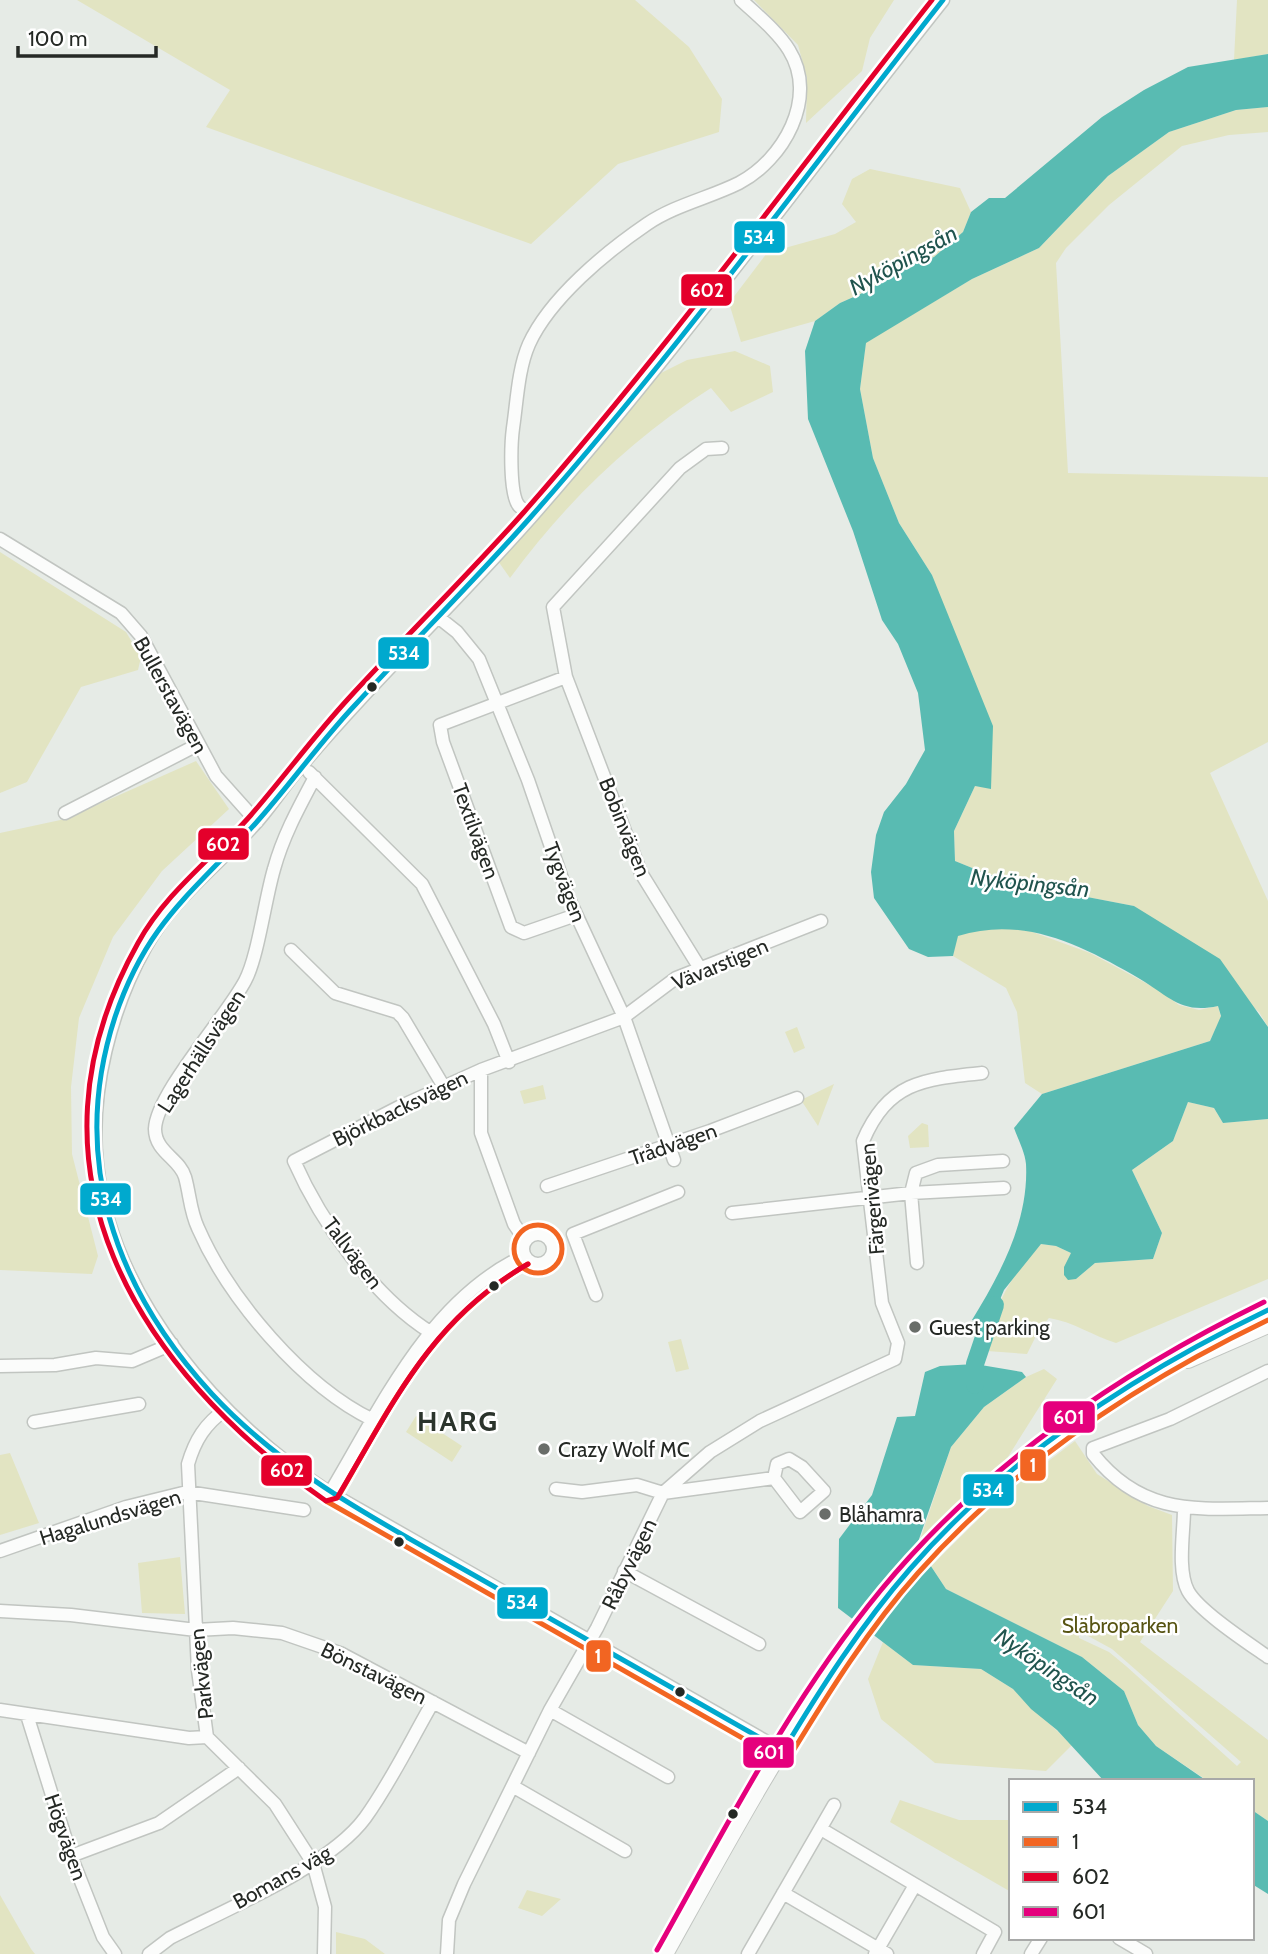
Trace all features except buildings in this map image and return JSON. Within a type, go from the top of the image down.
[{"type":"main road","points":[[665,1954],[766,1773],[783,1751],[848,1647],[911,1568],[1020,1465],[1076,1421],[1211,1335],[1268,1310]]},
{"type":"main road","points":[[1143,1378],[1268,1325]]},
{"type":"main road","points":[[676,1954],[773,1776],[783,1751]]},
{"type":"street","points":[[532,515],[518,505],[514,492],[512,438],[519,383],[529,345],[544,321],[574,284],[610,252],[658,217],[738,184],[762,169],[785,144],[800,94],[798,73],[789,50],[741,0]]},
{"type":"street","points":[[783,1751],[330,1493],[262,1443],[226,1409],[172,1344],[133,1284],[111,1226],[97,1164],[98,1100],[109,1038],[129,981],[148,942],[169,913],[257,822],[301,765],[532,515],[677,337],[943,0]]},
{"type":"street","name":"Bobinvägen","points":[[701,970],[641,873],[566,677],[553,607],[680,468],[706,449],[722,448]]},
{"type":"street","name":"Bullerstavägen","points":[[0,539],[121,613],[141,636],[197,745],[216,776],[257,822]]},
{"type":"street","name":"Tygvägen","points":[[438,617],[457,632],[479,659],[576,915],[624,1017],[674,1160]]},
{"type":"street","points":[[496,701],[566,677]]},
{"type":"street","name":"Textilvägen","points":[[496,701],[440,725],[443,742],[511,927],[524,933],[576,915]]},
{"type":"street","points":[[65,813],[197,745]]},
{"type":"street","points":[[301,765],[422,884],[494,1024],[509,1062]]},
{"type":"street","name":"Lagerhällsvägen","points":[[315,777],[291,822],[274,868],[247,979],[157,1115],[155,1133],[161,1149],[185,1174],[188,1202],[198,1228],[231,1287],[295,1361],[354,1411],[373,1420]]},
{"type":"street","name":"Vävarstigen","points":[[509,1062],[624,1017],[676,978],[821,921]]},
{"type":"street","points":[[291,950],[335,993],[397,1012],[444,1087]]},
{"type":"street","name":"Björkbacksvägen","points":[[294,1161],[444,1087],[481,1070],[509,1062]]},
{"type":"street","points":[[481,1070],[481,1133],[514,1224],[525,1240],[524,1256]]},
{"type":"street","name":"Färgerivägen","points":[[895,1359],[898,1343],[882,1303],[863,1141],[871,1121],[894,1094],[932,1078],[982,1073]]},
{"type":"street","name":"Trådvägen","points":[[547,1185],[797,1098]]},
{"type":"street","name":"Tallvägen","points":[[294,1161],[309,1195],[374,1284],[406,1317],[430,1332]]},
{"type":"street","points":[[917,1263],[911,1193],[916,1173],[938,1166],[1003,1161]]},
{"type":"street","points":[[732,1213],[911,1193],[1004,1188]]},
{"type":"street","points":[[552,1242],[678,1192]]},
{"type":"street","points":[[524,1256],[537,1265],[547,1262],[553,1253],[552,1242],[546,1236],[537,1234],[525,1240]]},
{"type":"street","points":[[573,1234],[596,1295]]},
{"type":"street","points":[[330,1493],[430,1332],[484,1280],[524,1256]]},
{"type":"street","points":[[0,1366],[55,1365],[96,1358],[132,1361],[172,1344]]},
{"type":"street","name":"Råbyvägen","points":[[447,1954],[449,1920],[550,1710],[589,1642],[663,1493],[710,1452],[760,1421],[895,1359]]},
{"type":"street","points":[[1268,1371],[1170,1419],[1093,1448],[1093,1454],[1108,1474],[1130,1490],[1184,1509],[1268,1508]]},
{"type":"street","points":[[34,1422],[139,1404]]},
{"type":"street","name":"Parkvägen","points":[[226,1409],[213,1418],[195,1440],[188,1464],[187,1492],[196,1630],[207,1737],[275,1804],[313,1863],[325,1907],[324,1954]]},
{"type":"street","points":[[556,1489],[582,1492],[637,1485],[663,1493],[774,1478]]},
{"type":"street","name":"Hagalundsvägen","points":[[0,1551],[126,1507],[187,1492],[304,1510]]},
{"type":"street","points":[[1184,1509],[1184,1563],[1188,1590],[1206,1609],[1268,1657]]},
{"type":"street","points":[[624,1571],[759,1644]]},
{"type":"street","name":"Bönstavägen","points":[[0,1611],[71,1615],[196,1630],[233,1628],[282,1633],[340,1653],[529,1753]]},
{"type":"street","name":"Bomans väg","points":[[149,1954],[170,1938],[313,1863],[342,1843],[365,1818],[433,1702]]},
{"type":"street","points":[[0,1710],[189,1738],[207,1737]]},
{"type":"street","points":[[550,1710],[668,1776]]},
{"type":"street","name":"Högvägen","points":[[27,1716],[71,1856],[103,1937],[115,1954]]},
{"type":"street","points":[[71,1856],[159,1823],[239,1768]]},
{"type":"street","points":[[514,1787],[625,1851]]},
{"type":"street","points":[[748,1954],[834,1805]]},
{"type":"street","points":[[821,1829],[995,1932],[986,1953]]},
{"type":"street","points":[[783,1893],[880,1952],[915,1885]]},
{"type":"street","points":[[1122,1940],[1146,1954]]},
{"type":"green space","points":[[77,0],[635,0],[689,47],[722,99],[719,132],[618,164],[531,244],[206,127],[230,90]]},
{"type":"green space","points":[[754,0],[894,0],[870,38],[862,71],[806,123],[807,78],[798,45]]},
{"type":"green space","points":[[1237,0],[1268,0],[1268,54],[1234,60]]},
{"type":"green space","points":[[1268,107],[1268,132],[1229,135],[1182,146],[1109,205],[1066,248],[1056,263],[1068,473],[1268,477],[1268,742],[1210,773],[1268,901],[1268,1027],[1259,1012],[1134,906],[987,874],[955,861],[954,831],[975,786],[991,788],[932,575],[899,523],[873,458],[860,389],[866,342],[972,279],[1039,248],[1108,176],[1169,132],[1236,110]]},
{"type":"green space","points":[[870,169],[960,188],[971,212],[963,232],[934,257],[902,268],[867,291],[840,303],[815,321],[741,342],[729,303],[767,253],[835,234],[856,222],[842,204],[852,179]]},
{"type":"green space","points":[[735,351],[770,366],[773,392],[731,412],[711,388],[682,408],[627,450],[577,498],[510,578],[498,561],[657,375],[687,360]]},
{"type":"green space","points":[[0,552],[126,632],[141,657],[138,670],[81,687],[27,782],[0,793]]},
{"type":"green space","points":[[196,761],[229,809],[162,871],[113,937],[79,1018],[71,1087],[72,1154],[98,1256],[92,1274],[0,1270],[0,833],[65,819]]},
{"type":"green space","points":[[1019,927],[1090,953],[1159,990],[1179,1005],[1199,1010],[1218,1006],[1221,1017],[1210,1041],[1042,1094],[1025,1083],[1017,1012],[1006,988],[953,956],[957,936],[983,928]]},
{"type":"green space","points":[[797,1027],[805,1048],[794,1053],[785,1032]]},
{"type":"green space","points":[[834,1084],[818,1126],[801,1100]]},
{"type":"green space","points":[[543,1085],[546,1099],[524,1104],[520,1091]]},
{"type":"green space","points":[[1188,1102],[1214,1108],[1223,1123],[1268,1119],[1268,1279],[1116,1343],[1049,1318],[1040,1328],[1027,1354],[987,1351],[998,1306],[1012,1280],[1041,1244],[1056,1246],[1071,1253],[1076,1279],[1095,1263],[1153,1259],[1162,1233],[1132,1170],[1173,1141]]},
{"type":"green space","points":[[922,1123],[928,1125],[929,1147],[910,1148],[908,1136]]},
{"type":"green space","points":[[681,1339],[689,1369],[676,1372],[668,1342]]},
{"type":"green space","points":[[1044,1369],[1057,1379],[1006,1460],[918,1546],[951,1447],[984,1407],[1026,1377]]},
{"type":"green space","points":[[416,1416],[462,1446],[452,1462],[406,1432]]},
{"type":"green space","name":"Släbroparken","points":[[1075,1441],[1097,1474],[1148,1506],[1172,1515],[1173,1591],[1140,1642],[1268,1740],[1268,1821],[1254,1811],[1254,1779],[1205,1779],[1156,1746],[1138,1725],[1124,1691],[1082,1657],[946,1589],[931,1566],[1002,1496]],"holes":[[[1079,1631],[1112,1649],[1241,1762],[1237,1766],[1109,1652],[1079,1638]]]},
{"type":"green space","points":[[10,1453],[39,1523],[0,1535],[0,1455]]},
{"type":"green space","points":[[180,1557],[185,1614],[142,1613],[138,1563]]},
{"type":"green space","points":[[883,1642],[913,1665],[981,1669],[1013,1689],[1072,1745],[1046,1771],[935,1763],[881,1719],[868,1679]]},
{"type":"green space","points":[[900,1800],[959,1820],[1009,1820],[1009,1891],[890,1822]]},
{"type":"green space","points":[[527,1890],[561,1899],[542,1916],[518,1908]]},
{"type":"green space","points":[[0,1895],[31,1949],[35,1954],[0,1954]]},
{"type":"green space","points":[[336,1932],[365,1939],[385,1954],[336,1954]]},
{"type":"water","points":[[1268,54],[1268,107],[1236,110],[1169,132],[1108,176],[1039,248],[972,279],[866,343],[860,389],[873,458],[899,523],[932,575],[993,726],[991,789],[975,786],[954,831],[955,861],[987,874],[1134,906],[1220,959],[1268,1027],[1268,1119],[1223,1123],[1214,1108],[1188,1102],[1173,1141],[1132,1170],[1162,1233],[1153,1259],[1095,1263],[1076,1279],[1068,1280],[1064,1275],[1064,1267],[1071,1253],[1056,1246],[1041,1244],[1004,1290],[989,1326],[972,1320],[1003,1265],[1011,1245],[1018,1226],[1026,1185],[1025,1159],[1014,1128],[1042,1094],[1210,1041],[1221,1016],[1218,1006],[1185,1006],[1097,955],[1052,937],[1030,932],[982,930],[958,936],[953,956],[928,957],[909,949],[874,898],[871,872],[876,835],[884,812],[906,784],[925,750],[918,693],[898,644],[882,620],[853,531],[808,419],[805,351],[815,321],[840,303],[867,291],[902,268],[934,257],[963,232],[971,212],[989,198],[1005,198],[1102,117],[1144,90],[1188,67]]},
{"type":"water","points":[[975,1364],[1022,1372],[1026,1377],[984,1407],[951,1447],[917,1545],[946,1589],[1082,1657],[1124,1691],[1138,1725],[1156,1746],[1204,1779],[1102,1779],[1057,1730],[1031,1709],[1013,1689],[981,1669],[913,1665],[838,1608],[839,1539],[872,1495],[897,1417],[915,1416],[925,1372],[940,1366]]},
{"type":"water","points":[[1254,1811],[1268,1821],[1268,1894],[1254,1885]]},
{"type":"waterway","name":"Nyköpingsån","points":[[975,1385],[975,1364],[995,1305]]},
{"type":"transit line","name":"602","points":[[528,1264],[494,1286],[439,1338],[396,1397],[337,1498],[326,1501],[258,1448],[199,1390],[150,1326],[113,1257],[92,1184],[88,1107],[102,1026],[138,943],[162,908],[251,815],[335,713],[502,536],[577,450],[681,323],[932,0]]},
{"type":"transit line","name":"534","points":[[783,1751],[338,1496],[304,1474],[241,1423],[212,1394],[178,1353],[149,1310],[126,1265],[110,1218],[100,1170],[97,1120],[102,1069],[115,1017],[142,957],[173,911],[268,809],[343,718],[508,542],[583,456],[688,328],[943,0]]},
{"type":"transit line","name":"1","points":[[538,1225],[555,1232],[562,1249],[555,1266],[538,1273],[521,1266],[514,1249],[521,1232],[538,1225]]},
{"type":"transit line","name":"1","points":[[338,1497],[396,1397],[439,1338],[494,1286],[528,1264]]},
{"type":"transit line","name":"601","points":[[657,1950],[734,1811],[789,1719],[848,1632],[921,1544],[964,1502],[1057,1425],[1158,1359],[1264,1302]]},
{"type":"transit line","name":"534","points":[[783,1751],[842,1657],[892,1590],[948,1528],[989,1490],[1031,1454],[1122,1390],[1218,1335],[1268,1310]]},
{"type":"transit line","name":"1","points":[[790,1756],[835,1684],[883,1616],[918,1573],[995,1496],[1080,1429],[1125,1399],[1219,1344],[1268,1320]]},
{"type":"transit line","name":"1","points":[[326,1501],[779,1759]]},
{"type":"place","name":"Guest parking","points":[[915,1327]]},
{"type":"place","name":"Crazy Wolf MC","points":[[544,1449]]},
{"type":"place","name":"Blåhamra","points":[[825,1514]]},
{"type":"district","name":"HARG","points":[[458,1421]]}]
